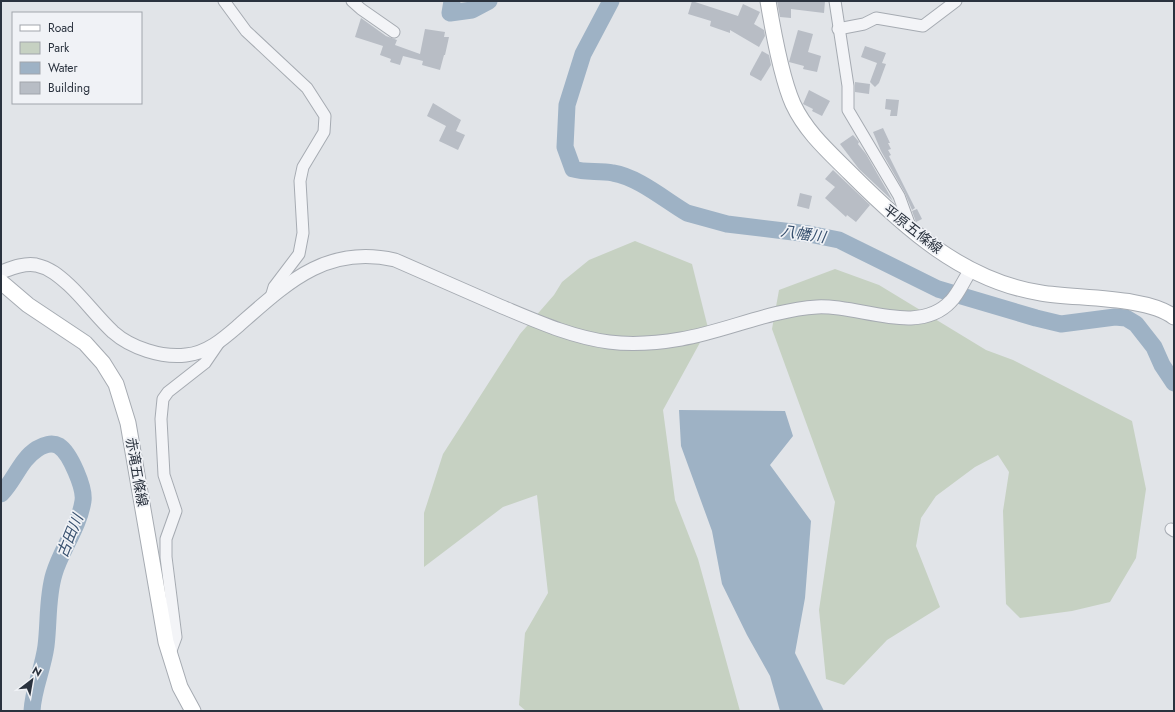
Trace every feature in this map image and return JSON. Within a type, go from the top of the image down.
[{"type":"main road","name":"平原五條線","points":[[768,1],[787,88],[793,103],[809,132],[912,232],[971,270],[1018,288],[1041,293],[1144,305],[1157,308],[1174,317]]},
{"type":"main road","name":"赤滝五條線","points":[[1,282],[28,305],[85,343],[103,363],[116,384],[128,423],[170,656],[180,687],[193,711]]},
{"type":"street","points":[[224,1],[246,31],[307,88],[325,116],[324,132],[303,167],[300,181],[303,233],[299,254],[274,287],[271,297]]},
{"type":"street","points":[[352,1],[360,9],[394,32]]},
{"type":"street","points":[[835,1],[838,29],[848,86],[848,110],[899,196],[912,232]]},
{"type":"street","points":[[838,29],[864,24],[876,18],[923,26],[956,1]]},
{"type":"street","points":[[1,272],[28,265],[43,267],[51,270],[84,299],[113,332],[148,351],[171,356],[187,355],[204,351],[220,341],[271,297],[304,272],[324,263],[357,256],[382,257],[395,260],[548,327],[584,338],[610,343],[639,343],[682,339],[792,310],[818,306],[837,307],[896,318],[917,318],[936,313],[951,301],[971,270]]},
{"type":"street","points":[[170,656],[176,637],[166,557],[166,539],[176,511],[164,475],[160,419],[163,399],[168,392],[205,363],[220,341]]},
{"type":"green space","points":[[635,241],[692,264],[708,328],[663,410],[675,500],[698,559],[740,711],[526,711],[519,705],[525,633],[548,593],[537,495],[503,507],[424,567],[424,513],[443,454],[520,334],[554,295],[562,282],[589,260]]},
{"type":"green space","points":[[835,269],[879,285],[986,350],[1013,360],[1132,421],[1146,489],[1136,558],[1110,602],[1072,611],[1020,618],[1006,604],[1003,511],[1009,472],[998,455],[975,467],[936,496],[921,518],[916,546],[940,607],[887,640],[844,685],[826,679],[819,610],[835,502],[772,329],[779,290]]},
{"type":"water","points":[[679,410],[785,411],[793,436],[770,465],[811,521],[805,598],[795,653],[824,711],[780,711],[770,676],[747,635],[722,584],[712,531],[681,446]]},
{"type":"building","points":[[692,1],[738,16],[743,4],[760,12],[754,24],[764,30],[765,36],[759,47],[730,30],[730,33],[710,26],[711,21],[688,14]]},
{"type":"building","points":[[777,1],[825,1],[824,13],[791,9],[791,18],[780,17]]},
{"type":"building","points":[[361,18],[386,36],[397,40],[395,45],[420,54],[425,29],[445,32],[444,37],[449,37],[440,70],[422,65],[423,61],[403,56],[400,65],[390,62],[391,59],[380,55],[383,46],[355,37]]},
{"type":"building","points":[[798,30],[813,34],[808,52],[821,56],[817,72],[803,69],[804,66],[789,62]]},
{"type":"building","points":[[865,46],[886,53],[882,63],[886,64],[879,83],[875,87],[870,82],[877,63],[861,57]]},
{"type":"building","points":[[762,51],[769,55],[771,65],[761,81],[750,75],[750,73]]},
{"type":"building","points":[[855,82],[870,84],[869,94],[855,92]]},
{"type":"building","points":[[809,90],[830,101],[822,116],[803,104]]},
{"type":"building","points":[[886,99],[899,100],[897,116],[890,116],[891,110],[885,109]]},
{"type":"building","points":[[433,103],[461,120],[456,131],[465,135],[458,150],[439,141],[446,126],[427,116]]},
{"type":"building","points":[[883,128],[890,143],[888,143],[891,149],[888,150],[891,155],[889,156],[915,208],[912,210],[905,193],[881,151],[873,132]]},
{"type":"building","points":[[853,135],[859,142],[858,144],[866,154],[893,201],[859,169],[840,144]]},
{"type":"building","points":[[833,170],[870,205],[856,222],[847,215],[846,217],[825,198],[835,187],[825,179]]},
{"type":"building","points":[[800,193],[812,196],[809,209],[797,206]]},
{"type":"building","points":[[917,209],[922,219],[916,222],[912,211]]},
{"type":"waterway","name":"八幡川","points":[[452,1],[450,13],[472,10],[489,1]]},
{"type":"waterway","name":"八幡川","points":[[611,1],[583,54],[567,105],[565,147],[573,169],[608,172],[622,175],[642,184],[687,213],[727,224],[809,234],[839,240],[938,289],[1036,318],[1061,324],[1115,317],[1126,318],[1136,324],[1154,347],[1162,365],[1174,383]]},
{"type":"waterway","name":"古田川","points":[[1,494],[26,459],[37,449],[48,444],[59,446],[68,456],[76,471],[82,488],[83,501],[81,511],[54,574],[49,601],[46,646],[34,695],[32,711]]}]
